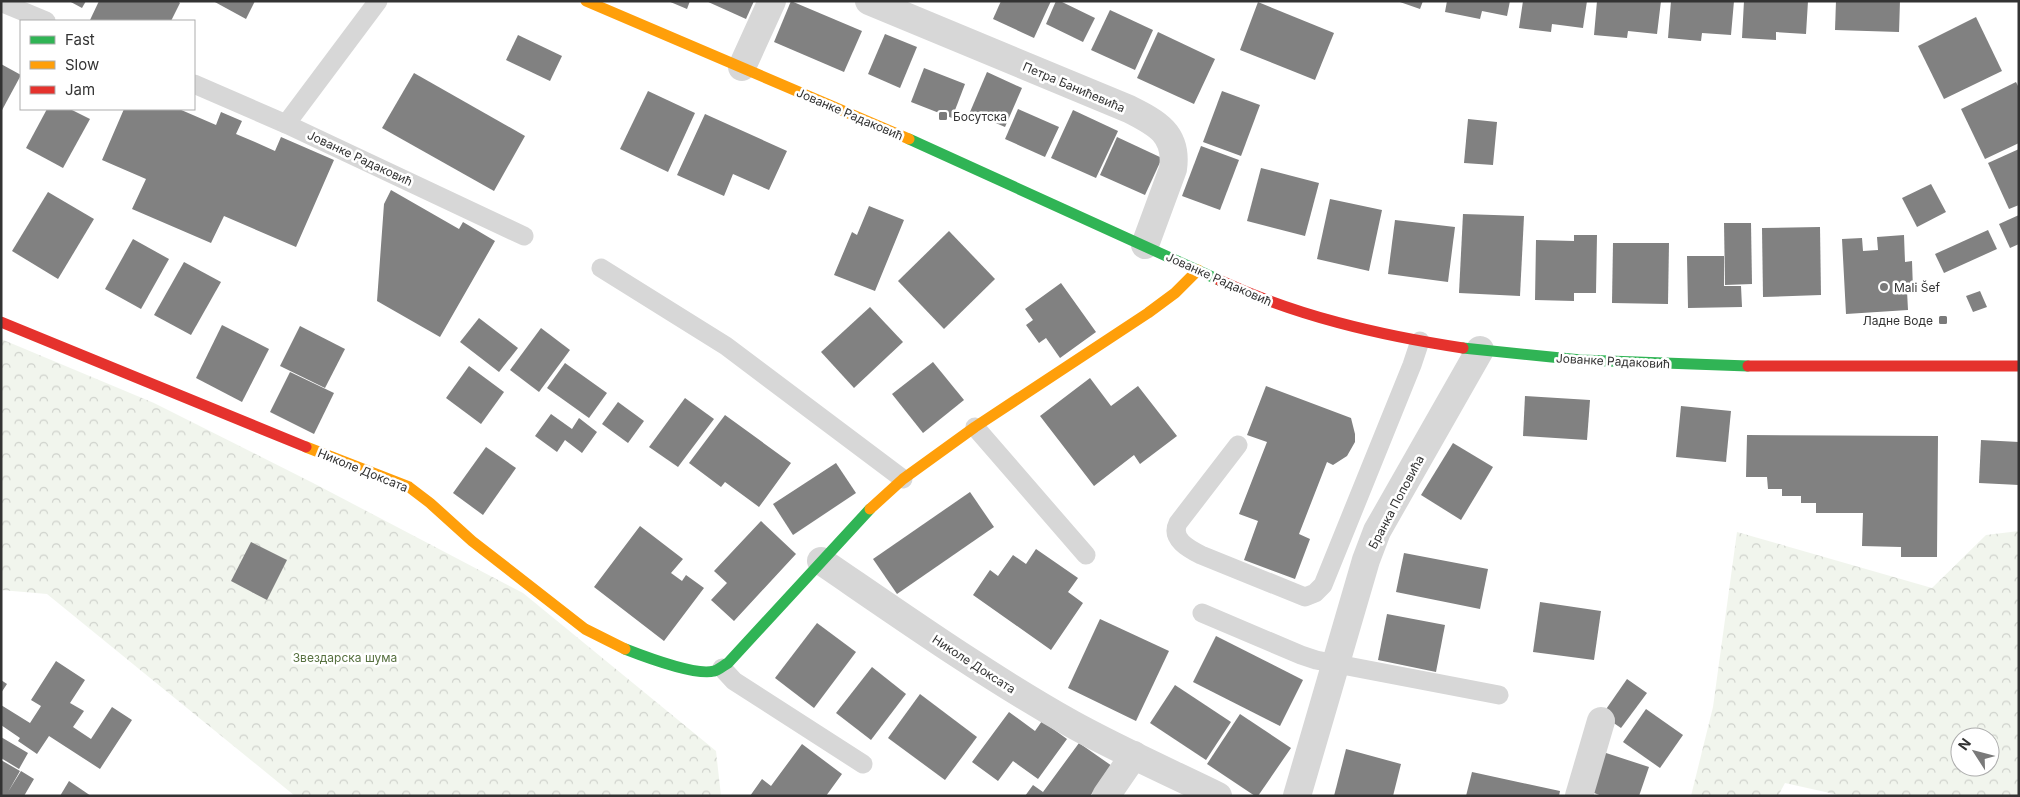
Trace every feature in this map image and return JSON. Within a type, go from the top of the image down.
[{"type":"main road","name":"Јованке Радаковић","points":[[586,1],[983,171],[1145,245],[1239,291],[1288,310],[1332,322],[1420,341],[1480,350],[1589,361],[1661,365],[1908,369],[2019,366]]},
{"type":"main road","points":[[722,668],[873,505],[903,479],[975,427],[1148,313],[1175,293],[1198,270]]},
{"type":"main road","name":"Николе Доксата","points":[[1,322],[317,452],[409,487],[430,503],[472,541],[585,629],[615,645],[642,656],[690,670],[707,672],[722,668]]},
{"type":"street","points":[[742,67],[772,1]]},
{"type":"street","name":"Петра Банићевића","points":[[869,1],[1129,109],[1155,123],[1165,132],[1173,146],[1175,157],[1173,169],[1145,245]]},
{"type":"street","name":"Бранка Поповића","points":[[1297,796],[1366,560],[1378,531],[1480,350]]},
{"type":"street","name":"Николе Доксата","points":[[821,561],[971,664],[1074,725],[1134,755]]},
{"type":"street","points":[[1579,796],[1601,721]]},
{"type":"street","points":[[1106,796],[1134,755],[1218,796]]},
{"type":"lane","points":[[286,124],[378,1]]},
{"type":"lane","points":[[6,4],[44,20]]},
{"type":"lane","name":"Јованке Радаковић","points":[[195,84],[286,124],[524,236]]},
{"type":"lane","points":[[601,268],[726,346],[903,479]]},
{"type":"lane","points":[[1238,445],[1178,523],[1175,528],[1177,536],[1187,548],[1201,555],[1305,596],[1315,593],[1323,585],[1420,341]]},
{"type":"lane","points":[[975,427],[1086,555]]},
{"type":"lane","points":[[1202,613],[1300,655],[1336,664],[1500,695]]},
{"type":"lane","points":[[722,668],[734,681],[862,764]]},
{"type":"green space","name":"Звездарска шума","points":[[1,339],[154,403],[315,484],[523,593],[716,751],[721,796],[295,796],[47,594],[1,590]]},
{"type":"green space","points":[[2019,531],[2019,796],[1843,796],[1785,783],[1778,796],[1691,796],[1713,707],[1737,532],[1932,588],[1986,535]]},
{"type":"building","points":[[69,1],[86,1],[82,8]]},
{"type":"building","points":[[99,1],[178,1],[180,3],[172,20],[90,20]]},
{"type":"building","points":[[213,1],[255,1],[246,19]]},
{"type":"building","points":[[668,1],[690,1],[687,9]]},
{"type":"building","points":[[706,1],[754,1],[746,19]]},
{"type":"building","points":[[791,1],[862,31],[844,72],[774,42]]},
{"type":"building","points":[[1001,1],[1051,1],[1034,38],[993,19]]},
{"type":"building","points":[[1056,1],[1060,1],[1095,18],[1083,42],[1046,24]]},
{"type":"building","points":[[1397,1],[1423,1],[1420,9]]},
{"type":"building","points":[[1447,1],[1510,1],[1507,16],[1482,11],[1480,19],[1445,12]]},
{"type":"building","points":[[1523,1],[1587,1],[1583,28],[1552,24],[1551,32],[1519,28]]},
{"type":"building","points":[[1597,1],[1661,1],[1657,34],[1628,31],[1627,38],[1594,35]]},
{"type":"building","points":[[1671,1],[1734,1],[1731,35],[1702,33],[1701,41],[1668,38]]},
{"type":"building","points":[[1744,1],[1808,1],[1806,34],[1776,32],[1776,40],[1742,38]]},
{"type":"building","points":[[1836,1],[1900,1],[1899,32],[1835,30]]},
{"type":"building","points":[[1258,2],[1334,33],[1315,80],[1240,50]]},
{"type":"building","points":[[1110,10],[1153,30],[1135,70],[1091,50]]},
{"type":"building","points":[[1976,17],[2002,71],[1944,99],[1918,46]]},
{"type":"building","points":[[1158,32],[1215,59],[1194,104],[1137,78]]},
{"type":"building","points":[[885,34],[917,47],[900,88],[868,74]]},
{"type":"building","points":[[518,35],[562,56],[550,81],[506,60]]},
{"type":"building","points":[[1,64],[20,74],[20,77],[1,112]]},
{"type":"building","points":[[924,68],[965,84],[952,118],[911,102]]},
{"type":"building","points":[[987,72],[1022,88],[1005,127],[970,112]]},
{"type":"building","points":[[414,73],[525,136],[494,191],[382,128]]},
{"type":"building","points":[[2016,82],[2019,88],[2019,143],[1985,159],[1961,109]]},
{"type":"building","points":[[648,91],[695,113],[668,172],[620,149]]},
{"type":"building","points":[[1222,91],[1260,105],[1241,156],[1203,142]]},
{"type":"building","points":[[1018,109],[1059,127],[1045,157],[1005,139]]},
{"type":"building","points":[[46,110],[72,110],[90,119],[63,168],[26,148]]},
{"type":"building","points":[[124,110],[181,110],[216,125],[221,112],[242,121],[236,134],[275,151],[281,137],[334,160],[296,247],[224,216],[211,243],[132,209],[146,179],[102,160]]},
{"type":"building","points":[[1073,110],[1118,131],[1096,178],[1051,158]]},
{"type":"building","points":[[705,114],[787,151],[769,190],[733,174],[724,196],[677,175]]},
{"type":"building","points":[[1468,119],[1497,122],[1493,165],[1464,163]]},
{"type":"building","points":[[1117,137],[1162,158],[1145,195],[1100,175]]},
{"type":"building","points":[[1201,146],[1239,160],[1220,210],[1182,196]]},
{"type":"building","points":[[2019,149],[2019,205],[2009,209],[1988,163]]},
{"type":"building","points":[[1261,168],[1319,183],[1305,236],[1247,221]]},
{"type":"building","points":[[1931,184],[1946,212],[1917,227],[1902,198]]},
{"type":"building","points":[[391,190],[459,229],[463,222],[495,241],[440,337],[377,301],[384,204]]},
{"type":"building","points":[[48,192],[94,219],[58,279],[12,251]]},
{"type":"building","points":[[1330,199],[1382,210],[1369,271],[1317,259]]},
{"type":"building","points":[[869,206],[904,220],[875,291],[834,275],[852,232],[857,235]]},
{"type":"building","points":[[1463,214],[1524,216],[1520,296],[1459,293]]},
{"type":"building","points":[[2019,215],[2019,244],[2010,248],[1999,224]]},
{"type":"building","points":[[1395,220],[1455,227],[1448,282],[1388,274]]},
{"type":"building","points":[[1724,223],[1751,223],[1752,284],[1725,285]]},
{"type":"building","points":[[1820,227],[1821,295],[1763,297],[1762,228]]},
{"type":"building","points":[[1988,230],[1997,249],[1944,273],[1935,254]]},
{"type":"building","points":[[949,231],[995,279],[944,329],[898,281]]},
{"type":"building","points":[[1574,235],[1597,235],[1596,293],[1574,293],[1574,301],[1535,300],[1536,240],[1574,241]]},
{"type":"building","points":[[1904,235],[1905,262],[1912,261],[1913,290],[1907,291],[1908,310],[1846,314],[1842,239],[1862,238],[1863,251],[1878,250],[1877,237]]},
{"type":"building","points":[[133,239],[169,259],[141,309],[105,289]]},
{"type":"building","points":[[1613,243],[1669,243],[1668,304],[1612,303]]},
{"type":"building","points":[[1687,256],[1724,256],[1724,286],[1741,286],[1742,307],[1688,308]]},
{"type":"building","points":[[184,262],[221,282],[191,335],[154,315]]},
{"type":"building","points":[[1061,283],[1096,332],[1060,358],[1046,338],[1039,343],[1026,325],[1033,320],[1025,309]]},
{"type":"building","points":[[1980,291],[1987,307],[1973,312],[1966,296]]},
{"type":"building","points":[[870,307],[903,342],[854,388],[821,352]]},
{"type":"building","points":[[479,318],[518,348],[499,372],[460,342]]},
{"type":"building","points":[[222,325],[269,349],[242,402],[196,378]]},
{"type":"building","points":[[300,326],[345,349],[325,388],[280,366]]},
{"type":"building","points":[[541,328],[570,350],[539,392],[510,370]]},
{"type":"building","points":[[933,362],[964,400],[923,433],[892,394]]},
{"type":"building","points":[[565,363],[607,393],[589,418],[547,388]]},
{"type":"building","points":[[469,366],[504,392],[481,424],[446,398]]},
{"type":"building","points":[[290,372],[334,393],[314,434],[270,412]]},
{"type":"building","points":[[1090,378],[1111,406],[1138,386],[1177,436],[1140,464],[1134,455],[1094,486],[1040,416]]},
{"type":"building","points":[[1266,386],[1351,418],[1355,434],[1355,442],[1347,456],[1333,465],[1327,462],[1299,534],[1310,539],[1295,579],[1244,560],[1258,521],[1239,514],[1267,442],[1247,435]]},
{"type":"building","points":[[1525,396],[1590,400],[1587,440],[1523,436]]},
{"type":"building","points":[[685,398],[714,419],[678,467],[649,447]]},
{"type":"building","points":[[618,402],[644,421],[628,443],[602,424]]},
{"type":"building","points":[[1681,406],[1731,411],[1726,462],[1676,457]]},
{"type":"building","points":[[551,414],[572,429],[579,418],[597,432],[582,453],[565,440],[557,452],[535,436]]},
{"type":"building","points":[[725,415],[791,463],[759,507],[725,482],[721,487],[689,463]]},
{"type":"building","points":[[1747,435],[1938,436],[1937,557],[1901,557],[1901,547],[1862,546],[1863,513],[1816,513],[1816,503],[1801,503],[1801,496],[1782,496],[1782,489],[1768,489],[1767,477],[1746,477]]},
{"type":"building","points":[[1981,440],[2019,442],[2019,485],[1979,483]]},
{"type":"building","points":[[1453,443],[1493,467],[1461,520],[1421,495]]},
{"type":"building","points":[[486,447],[516,468],[483,515],[453,493]]},
{"type":"building","points":[[836,463],[856,493],[793,535],[773,504]]},
{"type":"building","points":[[970,492],[994,527],[897,594],[873,559]]},
{"type":"building","points":[[761,521],[796,554],[734,621],[711,600],[727,583],[714,571]]},
{"type":"building","points":[[640,526],[683,559],[671,573],[682,581],[686,575],[704,588],[664,641],[594,587]]},
{"type":"building","points":[[251,542],[287,560],[267,600],[231,581]]},
{"type":"building","points":[[1036,549],[1078,578],[1068,592],[1083,603],[1051,650],[973,595],[990,570],[998,576],[1013,555],[1026,564]]},
{"type":"building","points":[[1404,553],[1488,569],[1480,609],[1396,592]]},
{"type":"building","points":[[1540,602],[1601,611],[1594,660],[1533,652]]},
{"type":"building","points":[[1387,614],[1445,625],[1436,672],[1378,660]]},
{"type":"building","points":[[1100,619],[1169,651],[1136,721],[1068,688]]},
{"type":"building","points":[[817,623],[856,652],[814,708],[775,678]]},
{"type":"building","points":[[1216,636],[1303,680],[1280,726],[1193,682]]},
{"type":"building","points":[[56,661],[85,680],[70,703],[84,711],[73,727],[91,739],[112,707],[132,720],[100,769],[49,736],[37,754],[18,741],[20,738],[1,725],[1,705],[30,723],[41,706],[31,700]]},
{"type":"building","points":[[872,667],[906,694],[871,740],[836,713]]},
{"type":"building","points":[[1627,679],[1647,693],[1621,728],[1602,715]]},
{"type":"building","points":[[1,680],[7,684],[1,693]]},
{"type":"building","points":[[1175,685],[1231,722],[1206,760],[1150,723]]},
{"type":"building","points":[[920,694],[977,737],[945,780],[888,738]]},
{"type":"building","points":[[1646,709],[1683,735],[1660,768],[1623,742]]},
{"type":"building","points":[[1009,712],[1035,731],[1042,721],[1067,739],[1038,779],[1013,761],[998,781],[972,762]]},
{"type":"building","points":[[1240,714],[1291,748],[1258,796],[1255,796],[1207,764]]},
{"type":"building","points":[[1,737],[28,753],[19,769],[1,758]]},
{"type":"building","points":[[1079,743],[1112,766],[1090,796],[1025,796],[1033,785],[1043,792]]},
{"type":"building","points":[[802,744],[842,774],[826,796],[750,796],[762,779],[771,786]]},
{"type":"building","points":[[1346,749],[1401,764],[1393,796],[1334,796]]},
{"type":"building","points":[[1603,752],[1649,767],[1639,796],[1602,796],[1589,791]]},
{"type":"building","points":[[1,760],[20,771],[8,792],[21,771],[34,779],[24,796],[1,796]]},
{"type":"building","points":[[1472,772],[1560,791],[1559,796],[1466,796]]},
{"type":"building","points":[[69,781],[91,796],[60,796]]},
{"type":"traffic: fast","points":[[909,139],[1219,280]]},
{"type":"traffic: fast","points":[[1463,348],[1581,360],[1748,366]]},
{"type":"traffic: fast","points":[[625,649],[695,671],[718,670],[728,663],[870,509]]},
{"type":"traffic: slow","points":[[586,1],[909,139]]},
{"type":"traffic: slow","points":[[870,509],[903,479],[975,427],[1148,313],[1175,293],[1198,270]]},
{"type":"traffic: slow","points":[[306,447],[409,487],[430,503],[472,541],[585,629],[625,649]]},
{"type":"traffic: jam","points":[[1219,280],[1278,304],[1338,323],[1400,337],[1463,348]]},
{"type":"traffic: jam","points":[[1,322],[306,447]]},
{"type":"traffic: jam","points":[[1748,366],[2019,366]]},
{"type":"place","name":"Босутска","points":[[943,116]]},
{"type":"place","name":"Mali Šef","points":[[1884,287]]},
{"type":"place","name":"Ладне Воде","points":[[1943,320]]}]
